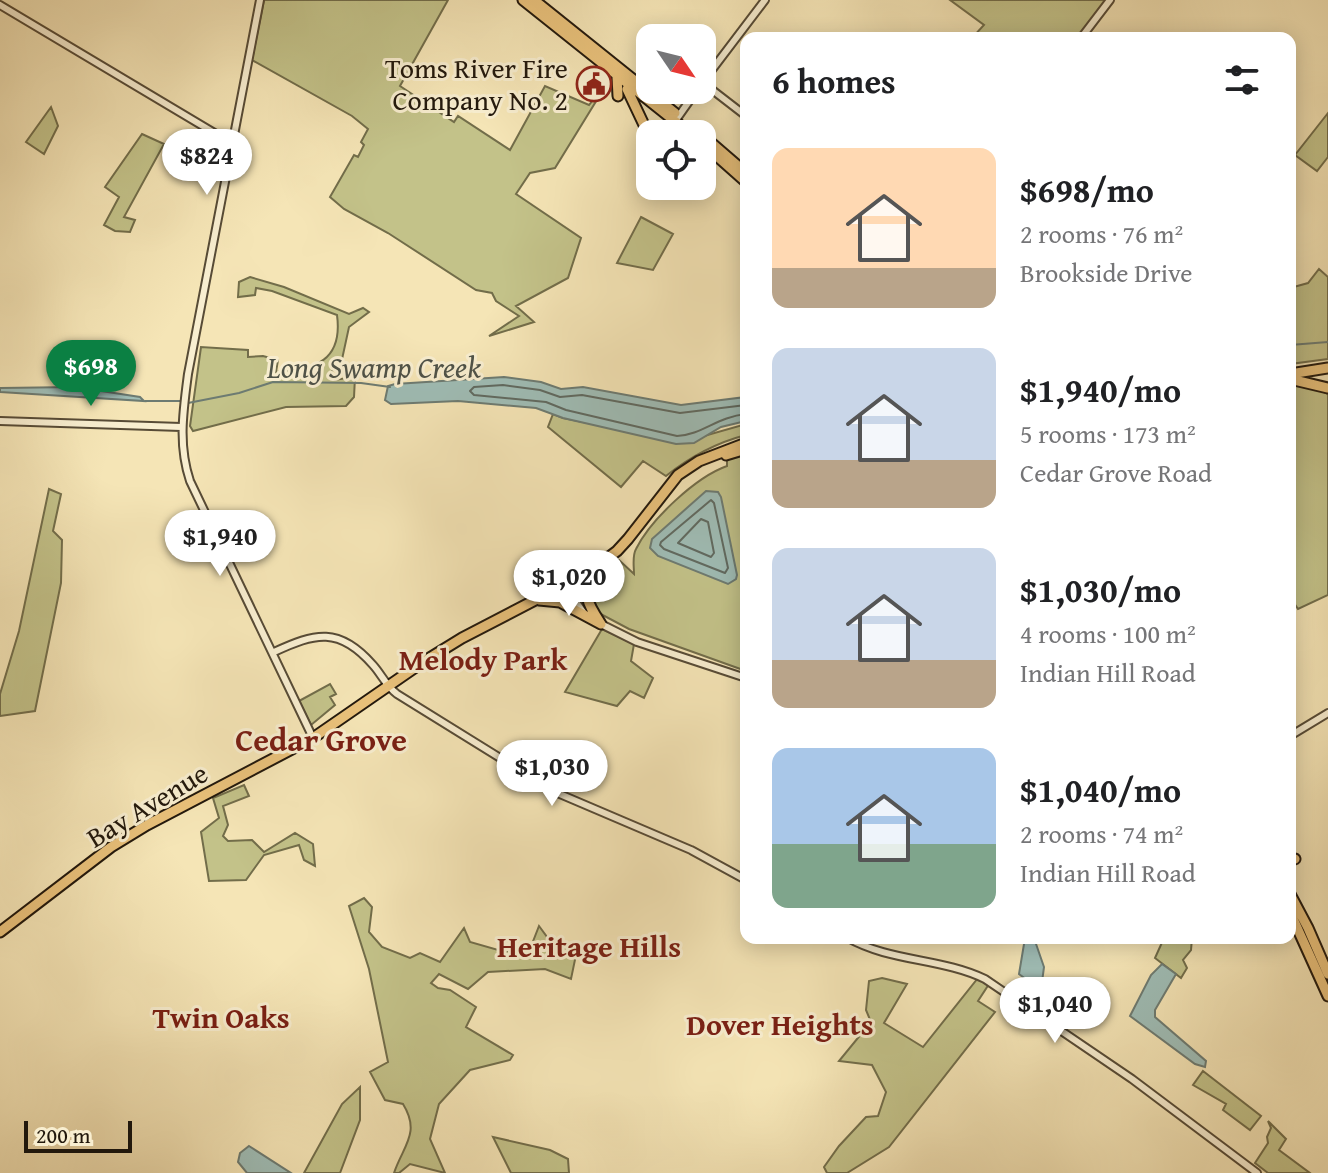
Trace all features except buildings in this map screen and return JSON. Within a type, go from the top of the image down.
[{"type":"main road","points":[[523,0],[617,77],[679,120]]},
{"type":"main road","points":[[534,0],[676,118]]},
{"type":"main road","points":[[572,31],[606,68]]},
{"type":"main road","points":[[617,77],[618,96]]},
{"type":"main road","points":[[617,77],[631,93],[642,120]]},
{"type":"main road","points":[[716,148],[740,168]]},
{"type":"main road","points":[[716,155],[740,177]]},
{"type":"main road","points":[[1296,376],[1328,368]]},
{"type":"main road","points":[[1296,379],[1328,388]]},
{"type":"main road","name":"Bay Avenue","points":[[0,932],[119,842],[313,738],[462,638],[598,566],[628,539],[678,475],[699,461],[740,445]]},
{"type":"main road","name":"Bay Avenue","points":[[674,483],[707,463],[740,451]]},
{"type":"main road","points":[[598,566],[586,593],[589,605],[601,624]]},
{"type":"main road","points":[[536,599],[560,602],[601,624]]},
{"type":"main road","points":[[1296,905],[1328,974]]},
{"type":"main road","points":[[1296,925],[1328,996]]},
{"type":"street","points":[[260,0],[184,403],[182,451],[190,481],[313,738]]},
{"type":"street","points":[[740,32],[765,0]]},
{"type":"street","points":[[1086,32],[1110,0]]},
{"type":"street","points":[[0,5],[233,144]]},
{"type":"street","points":[[716,64],[740,33]]},
{"type":"street","points":[[716,93],[740,111]]},
{"type":"street","points":[[676,118],[686,104]]},
{"type":"street","points":[[0,421],[181,427]]},
{"type":"street","points":[[566,584],[583,612],[601,624],[637,642],[740,676]]},
{"type":"street","points":[[274,652],[304,638],[327,636],[359,652],[388,687],[555,792],[691,850],[740,877]]},
{"type":"street","points":[[1296,732],[1328,713]]},
{"type":"street","points":[[862,944],[985,979],[1132,1079],[1257,1173]]},
{"type":"shaded area","points":[[264,0],[448,0],[400,86],[454,122],[458,116],[510,150],[545,86],[589,105],[611,77],[555,168],[530,173],[516,194],[581,238],[568,278],[516,306],[534,322],[489,336],[519,316],[496,301],[492,293],[476,290],[388,233],[344,209],[330,197],[354,155],[358,157],[368,129],[352,116],[252,60]]},
{"type":"shaded area","points":[[950,0],[1106,0],[1082,32],[978,32],[984,25]]},
{"type":"shaded area","points":[[51,107],[58,126],[44,154],[26,142]]},
{"type":"shaded area","points":[[1328,113],[1328,157],[1317,171],[1296,154]]},
{"type":"shaded area","points":[[142,134],[164,144],[124,217],[135,220],[130,232],[115,231],[104,225],[119,197],[105,187]]},
{"type":"shaded area","points":[[641,217],[673,234],[653,270],[617,263]]},
{"type":"shaded area","points":[[1319,269],[1328,277],[1328,359],[1296,363],[1296,286],[1308,283]]},
{"type":"shaded area","points":[[250,277],[284,287],[349,314],[363,308],[369,312],[349,327],[341,364],[332,371],[334,380],[355,377],[354,397],[346,406],[286,407],[193,431],[190,426],[201,347],[248,350],[248,357],[263,356],[278,360],[276,372],[314,365],[324,360],[336,343],[337,315],[256,288],[255,295],[238,297],[239,282]]},
{"type":"shaded area","points":[[1296,386],[1328,394],[1328,595],[1298,609]]},
{"type":"shaded area","points":[[553,414],[683,442],[740,426],[740,437],[704,451],[666,476],[643,461],[621,487],[548,427]]},
{"type":"shaded area","points":[[740,456],[740,669],[629,629],[595,611],[589,597],[597,577],[619,560],[634,574],[636,549],[652,525],[689,489],[727,466],[727,459]]},
{"type":"shaded area","points":[[49,489],[61,494],[53,531],[62,540],[61,583],[35,711],[0,716],[0,694],[19,631]]},
{"type":"shaded area","points":[[602,629],[634,644],[631,661],[653,678],[644,698],[630,691],[617,706],[565,692]]},
{"type":"shaded area","points":[[330,684],[336,694],[330,697],[335,705],[311,725],[299,701]]},
{"type":"shaded area","points":[[244,785],[249,796],[223,806],[228,825],[223,836],[228,841],[252,840],[264,852],[295,833],[313,844],[315,866],[304,860],[299,845],[264,855],[246,880],[209,881],[201,832],[219,818],[213,798]]},
{"type":"shaded area","points":[[364,898],[372,907],[369,932],[382,947],[410,958],[420,953],[440,962],[464,928],[470,942],[505,952],[532,944],[539,926],[553,945],[577,950],[571,979],[545,969],[488,972],[468,989],[439,974],[431,983],[450,990],[476,1007],[466,1027],[513,1055],[510,1060],[470,1070],[439,1104],[430,1139],[445,1173],[410,1164],[399,1173],[394,1173],[409,1139],[410,1123],[403,1104],[385,1100],[370,1072],[388,1062],[369,969],[349,906]]},
{"type":"shaded area","points":[[1161,944],[1192,944],[1183,960],[1187,968],[1181,978],[1155,958]]},
{"type":"shaded area","points":[[882,978],[907,984],[884,1023],[923,1047],[978,978],[989,984],[978,1001],[995,1012],[889,1147],[847,1173],[827,1173],[824,1167],[839,1146],[866,1117],[878,1116],[886,1092],[872,1065],[839,1061],[871,1022],[866,1010],[869,981]]},
{"type":"shaded area","points":[[1203,1071],[1261,1116],[1250,1130],[1223,1110],[1226,1104],[1193,1085]]},
{"type":"shaded area","points":[[360,1087],[360,1120],[340,1173],[304,1173],[342,1104]]},
{"type":"shaded area","points":[[1268,1121],[1286,1139],[1279,1150],[1310,1173],[1268,1173],[1255,1163],[1268,1143],[1271,1128]]},
{"type":"shaded area","points":[[493,1137],[550,1150],[568,1159],[569,1173],[511,1173]]},
{"type":"water","points":[[504,377],[541,382],[561,389],[583,387],[681,405],[740,398],[740,422],[721,427],[694,443],[676,444],[563,418],[536,408],[458,401],[391,404],[385,400],[388,386]]},
{"type":"water","points":[[75,387],[140,397],[144,401],[0,392],[0,388]]},
{"type":"water","points":[[706,491],[718,492],[721,497],[737,575],[728,584],[658,556],[650,548],[652,539]]},
{"type":"water","points":[[1024,944],[1036,944],[1044,967],[1044,988],[1019,974]]},
{"type":"water","points":[[1162,964],[1176,974],[1155,1010],[1155,1017],[1206,1061],[1205,1067],[1195,1064],[1130,1016],[1151,975]]},
{"type":"water","points":[[249,1146],[291,1173],[247,1173],[238,1162],[240,1153]]},
{"type":"waterway","name":"Long Swamp Creek","points":[[1296,345],[1328,342]]},
{"type":"waterway","name":"Long Swamp Creek","points":[[188,403],[239,393],[273,382],[361,383],[390,387]]},
{"type":"waterway","name":"Long Swamp Creek","points":[[145,401],[182,401]]},
{"type":"place","name":"Toms River Fire Company No. 2","points":[[594,84]]},
{"type":"district","name":"Melody Park","points":[[483,660]]},
{"type":"district","name":"Cedar Grove","points":[[321,740]]},
{"type":"district","name":"Heritage Hills","points":[[589,947]]},
{"type":"district","name":"Twin Oaks","points":[[221,1018]]},
{"type":"district","name":"Dover Heights","points":[[780,1025]]}]
